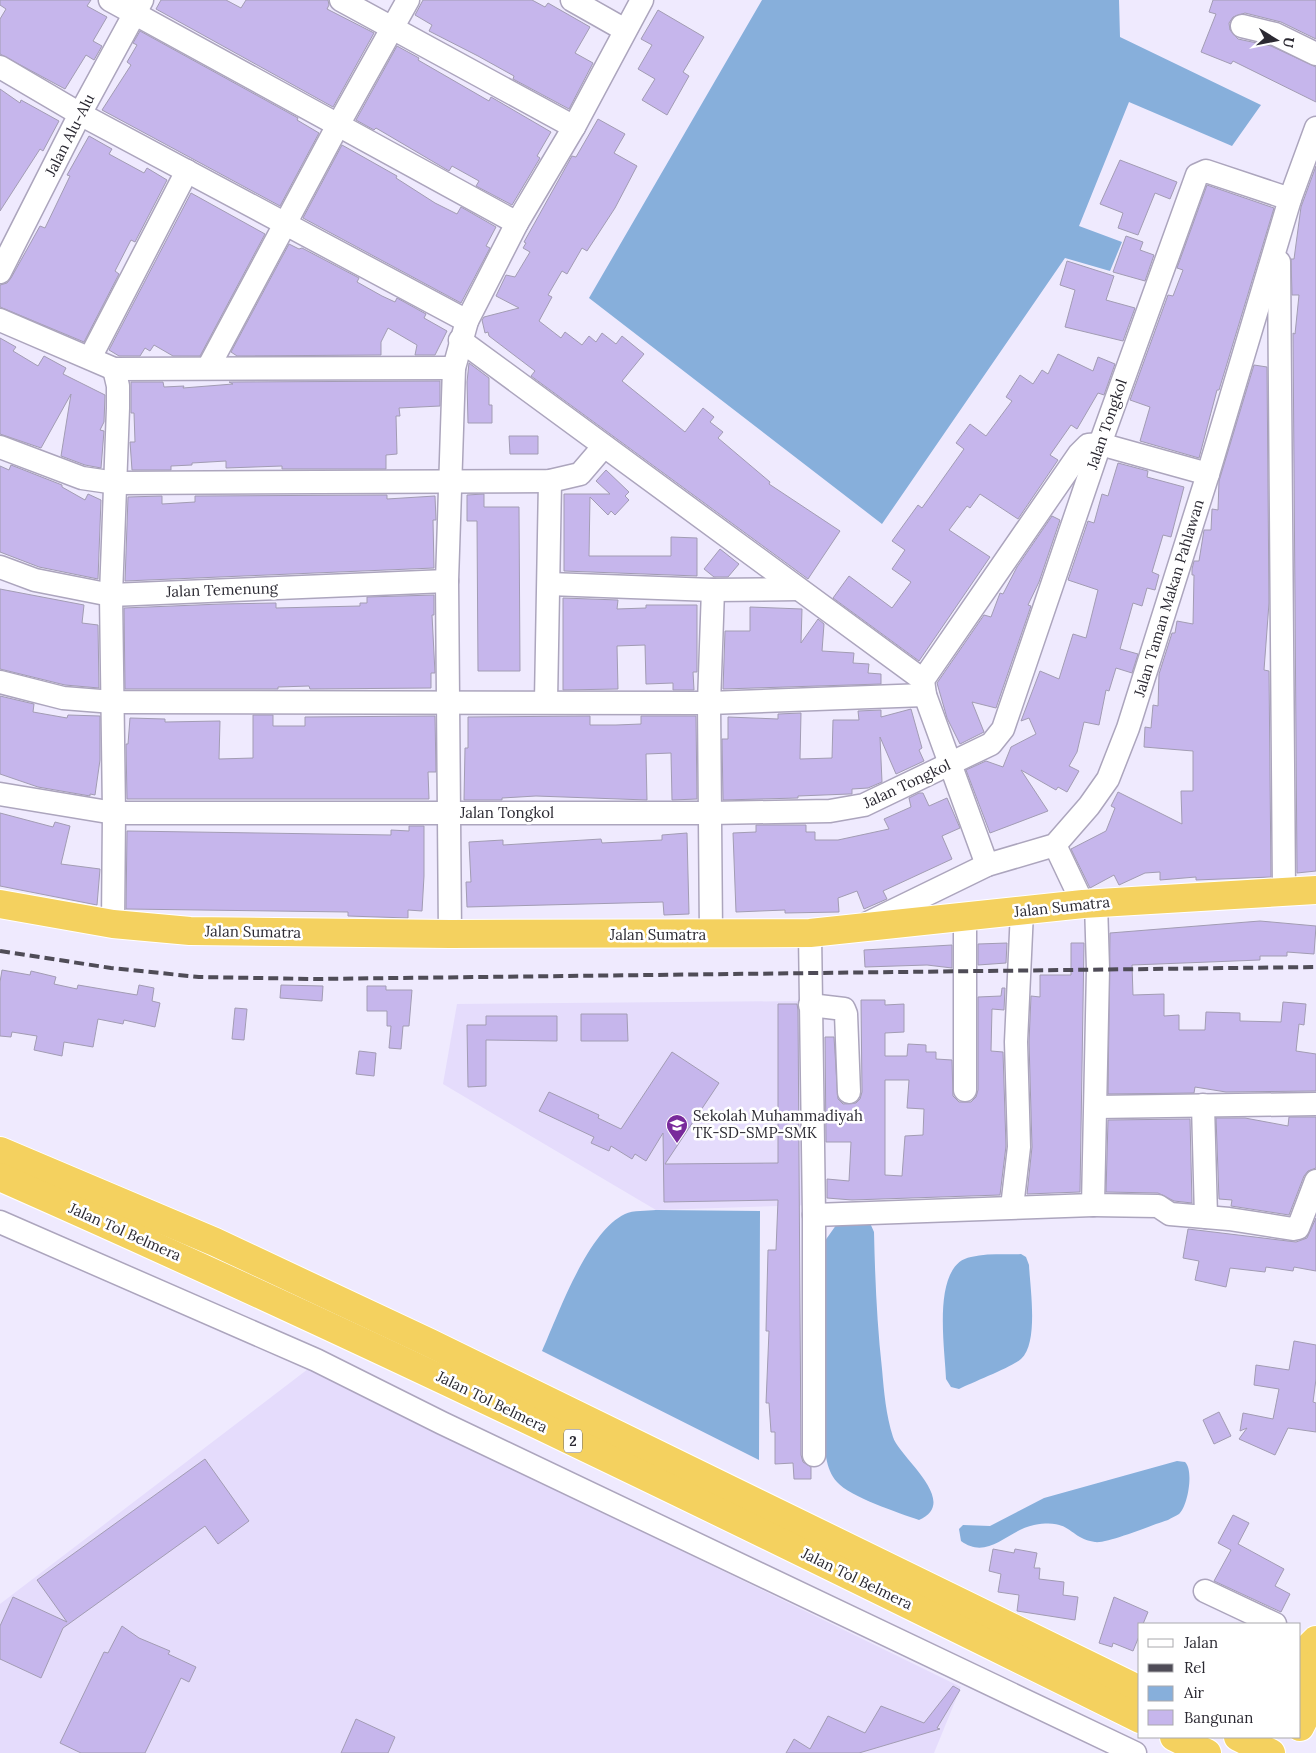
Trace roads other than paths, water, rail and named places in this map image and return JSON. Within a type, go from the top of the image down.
[{"type":"highway","name":"Jalan Sumatra","points":[[0,904],[112,924],[190,931],[711,935],[810,933],[1090,904],[1316,890]]},
{"type":"highway","name":"Jalan Tol Belmera","points":[[0,1151],[214,1242],[430,1342],[1138,1689]]},
{"type":"highway","name":"Jalan Tol Belmera","points":[[0,1178],[205,1268],[422,1369],[815,1558],[1138,1719]]},
{"type":"highway","points":[[1301,1691],[1309,1648]]},
{"type":"highway","points":[[1060,1651],[1138,1679]]},
{"type":"highway","points":[[1301,1725],[1316,1696]]},
{"type":"highway","points":[[1176,1738],[1207,1753]]},
{"type":"highway","points":[[1240,1738],[1271,1753],[1278,1738]]},
{"type":"highway","points":[[1286,1753],[1294,1738]]},
{"type":"street","points":[[110,0],[138,7],[338,124],[517,223]]},
{"type":"street","points":[[340,0],[574,127]]},
{"type":"street","points":[[208,368],[338,124],[408,0]]},
{"type":"street","points":[[572,0],[625,30]]},
{"type":"street","points":[[450,934],[448,582],[449,481],[454,368],[464,330],[517,223],[574,127],[642,0]]},
{"type":"street","name":"Jalan Alu-Alu","points":[[0,272],[80,114],[138,7]]},
{"type":"street","points":[[1242,26],[1275,34],[1316,54]]},
{"type":"street","points":[[0,67],[80,114],[285,225],[464,330],[604,446],[798,590],[924,688],[987,865]]},
{"type":"street","name":"Jalan Taman Makan Pahlawan","points":[[1055,845],[1100,792],[1118,757],[1208,474],[1290,199],[1316,128]]},
{"type":"street","points":[[90,358],[187,171]]},
{"type":"street","name":"Jalan Tongkol","points":[[0,794],[114,812],[710,813],[850,809],[864,805],[991,744],[1003,729],[1100,444],[1197,175],[1206,171],[1290,199]]},
{"type":"street","points":[[1278,241],[1284,891]]},
{"type":"street","points":[[0,320],[114,369],[454,368]]},
{"type":"street","points":[[112,924],[114,812],[111,595],[118,386],[114,369]]},
{"type":"street","points":[[924,688],[1079,454],[1088,446],[1100,444],[1208,474]]},
{"type":"street","points":[[0,447],[82,478],[116,483],[550,481],[580,474],[604,446]]},
{"type":"street","points":[[546,701],[550,481]]},
{"type":"street","name":"Jalan Temenung","points":[[0,567],[34,580],[111,595],[448,582]]},
{"type":"street","points":[[549,584],[713,590],[798,590]]},
{"type":"street","points":[[711,935],[710,703],[713,590]]},
{"type":"street","points":[[0,682],[62,698],[113,702],[546,701],[710,703],[924,688]]},
{"type":"street","points":[[856,929],[987,865],[1055,845],[1090,904],[1098,969],[1093,1205]]},
{"type":"street","points":[[1012,1207],[1019,1147],[1016,1042],[1022,911]]},
{"type":"street","points":[[965,918],[965,1090]]},
{"type":"street","points":[[810,933],[814,1215],[814,1455]]},
{"type":"street","points":[[810,1005],[844,1009],[846,1014],[849,1092]]},
{"type":"street","points":[[1096,1107],[1316,1104]]},
{"type":"street","points":[[1203,1105],[1206,1217]]},
{"type":"street","points":[[814,1215],[1012,1207],[1158,1206],[1170,1214],[1298,1228],[1316,1182]]},
{"type":"street","points":[[0,1222],[316,1360],[469,1436],[1134,1753]]},
{"type":"street","points":[[1205,1591],[1273,1623]]},
{"type":"water","points":[[762,0],[1119,0],[1120,37],[1261,105],[1232,146],[1129,102],[1079,226],[1122,242],[1110,271],[1065,258],[882,524],[589,298]]},
{"type":"water","points":[[636,1211],[760,1211],[759,1460],[542,1351],[576,1275],[598,1238],[611,1223],[625,1214]]},
{"type":"water","points":[[839,1221],[870,1223],[874,1232],[879,1335],[889,1420],[893,1437],[924,1479],[931,1491],[934,1502],[930,1512],[919,1520],[875,1504],[843,1488],[833,1477],[828,1465],[824,1433],[822,1245]]},
{"type":"water","points":[[1021,1254],[1026,1257],[1029,1265],[1032,1300],[1032,1328],[1027,1351],[1021,1359],[1001,1370],[959,1389],[951,1387],[946,1379],[943,1329],[945,1291],[950,1275],[958,1263],[971,1257]]},
{"type":"water","points":[[1177,1461],[1185,1462],[1188,1466],[1189,1488],[1182,1510],[1179,1514],[1168,1520],[1101,1542],[1086,1540],[1069,1529],[1056,1524],[1034,1525],[1015,1532],[989,1546],[980,1548],[961,1541],[959,1529],[963,1525],[990,1526],[1044,1498]]},
{"type":"railway","points":[[0,951],[111,968],[199,977],[315,979],[1316,967]]},
{"type":"place","name":"Sekolah Muhammadiyah TK-SD-SMP-SMK","points":[[677,1144]]}]
